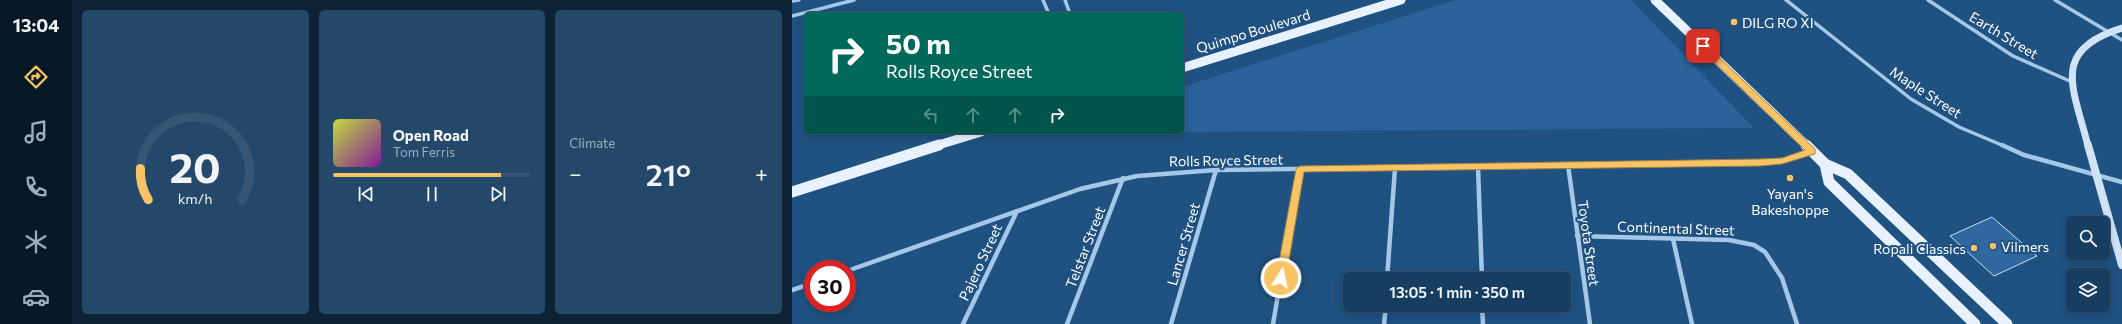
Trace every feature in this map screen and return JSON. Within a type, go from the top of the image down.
[{"type":"main road","name":"Quimpo Boulevard","points":[[1184,67],[1401,0]]},
{"type":"main road","points":[[1655,0],[1825,164],[1848,174],[2007,324]]},
{"type":"main road","points":[[792,192],[975,134]]},
{"type":"main road","points":[[1825,164],[1829,182],[1975,324]]},
{"type":"street","points":[[792,0],[799,0]]},
{"type":"street","points":[[808,12],[854,0]]},
{"type":"street","points":[[1043,0],[1048,12]]},
{"type":"street","points":[[1065,0],[1069,12]]},
{"type":"street","name":"Maple Street","points":[[1786,0],[1893,86],[1932,113],[1959,128],[2024,155],[2122,182]]},
{"type":"street","name":"Earth Street","points":[[1928,0],[2013,56],[2072,82]]},
{"type":"street","points":[[2055,0],[2122,40]]},
{"type":"street","points":[[792,16],[804,13]]},
{"type":"street","points":[[2122,28],[2108,32],[2083,45],[2075,55],[2072,67],[2072,82],[2095,175],[2122,265]]},
{"type":"street","name":"Rolls Royce Street","points":[[856,268],[1017,210],[1093,185],[1123,178],[1178,171],[1760,163],[1782,161],[1812,151]]},
{"type":"street","name":"Toyota Street","points":[[1568,165],[1590,324]]},
{"type":"street","points":[[1478,167],[1482,272]]},
{"type":"street","points":[[1388,272],[1395,168]]},
{"type":"street","points":[[1273,324],[1300,169]]},
{"type":"street","name":"Lancer Street","points":[[1171,324],[1216,170]]},
{"type":"street","name":"Telstar Street","points":[[1067,324],[1123,178]]},
{"type":"street","name":"Pajero Street","points":[[963,324],[1017,210]]},
{"type":"street","name":"Continental Street","points":[[1577,236],[1740,242],[1754,245],[1765,252],[1782,278],[1797,324]]},
{"type":"street","points":[[1673,239],[1692,324]]},
{"type":"street","points":[[792,290],[804,286]]},
{"type":"street","points":[[1384,324],[1385,312]]},
{"type":"street","points":[[1482,312],[1483,324]]},
{"type":"shaded area","points":[[1455,0],[1631,0],[1754,128],[1184,132],[1184,86]]},
{"type":"building","name":"Vilmers","points":[[1992,217],[2037,256],[1994,276],[1950,236]]},
{"type":"place","name":"DILG RO XI","points":[[1734,22]]},
{"type":"place","name":"Yayan's Bakeshoppe","points":[[1790,178]]},
{"type":"place","name":"Vilmers","points":[[1993,246]]},
{"type":"place","name":"Ropali Classics","points":[[1974,248]]},
{"type":"route","points":[[1281,278],[1300,169],[1760,163],[1782,161],[1812,151],[1703,46]]}]
